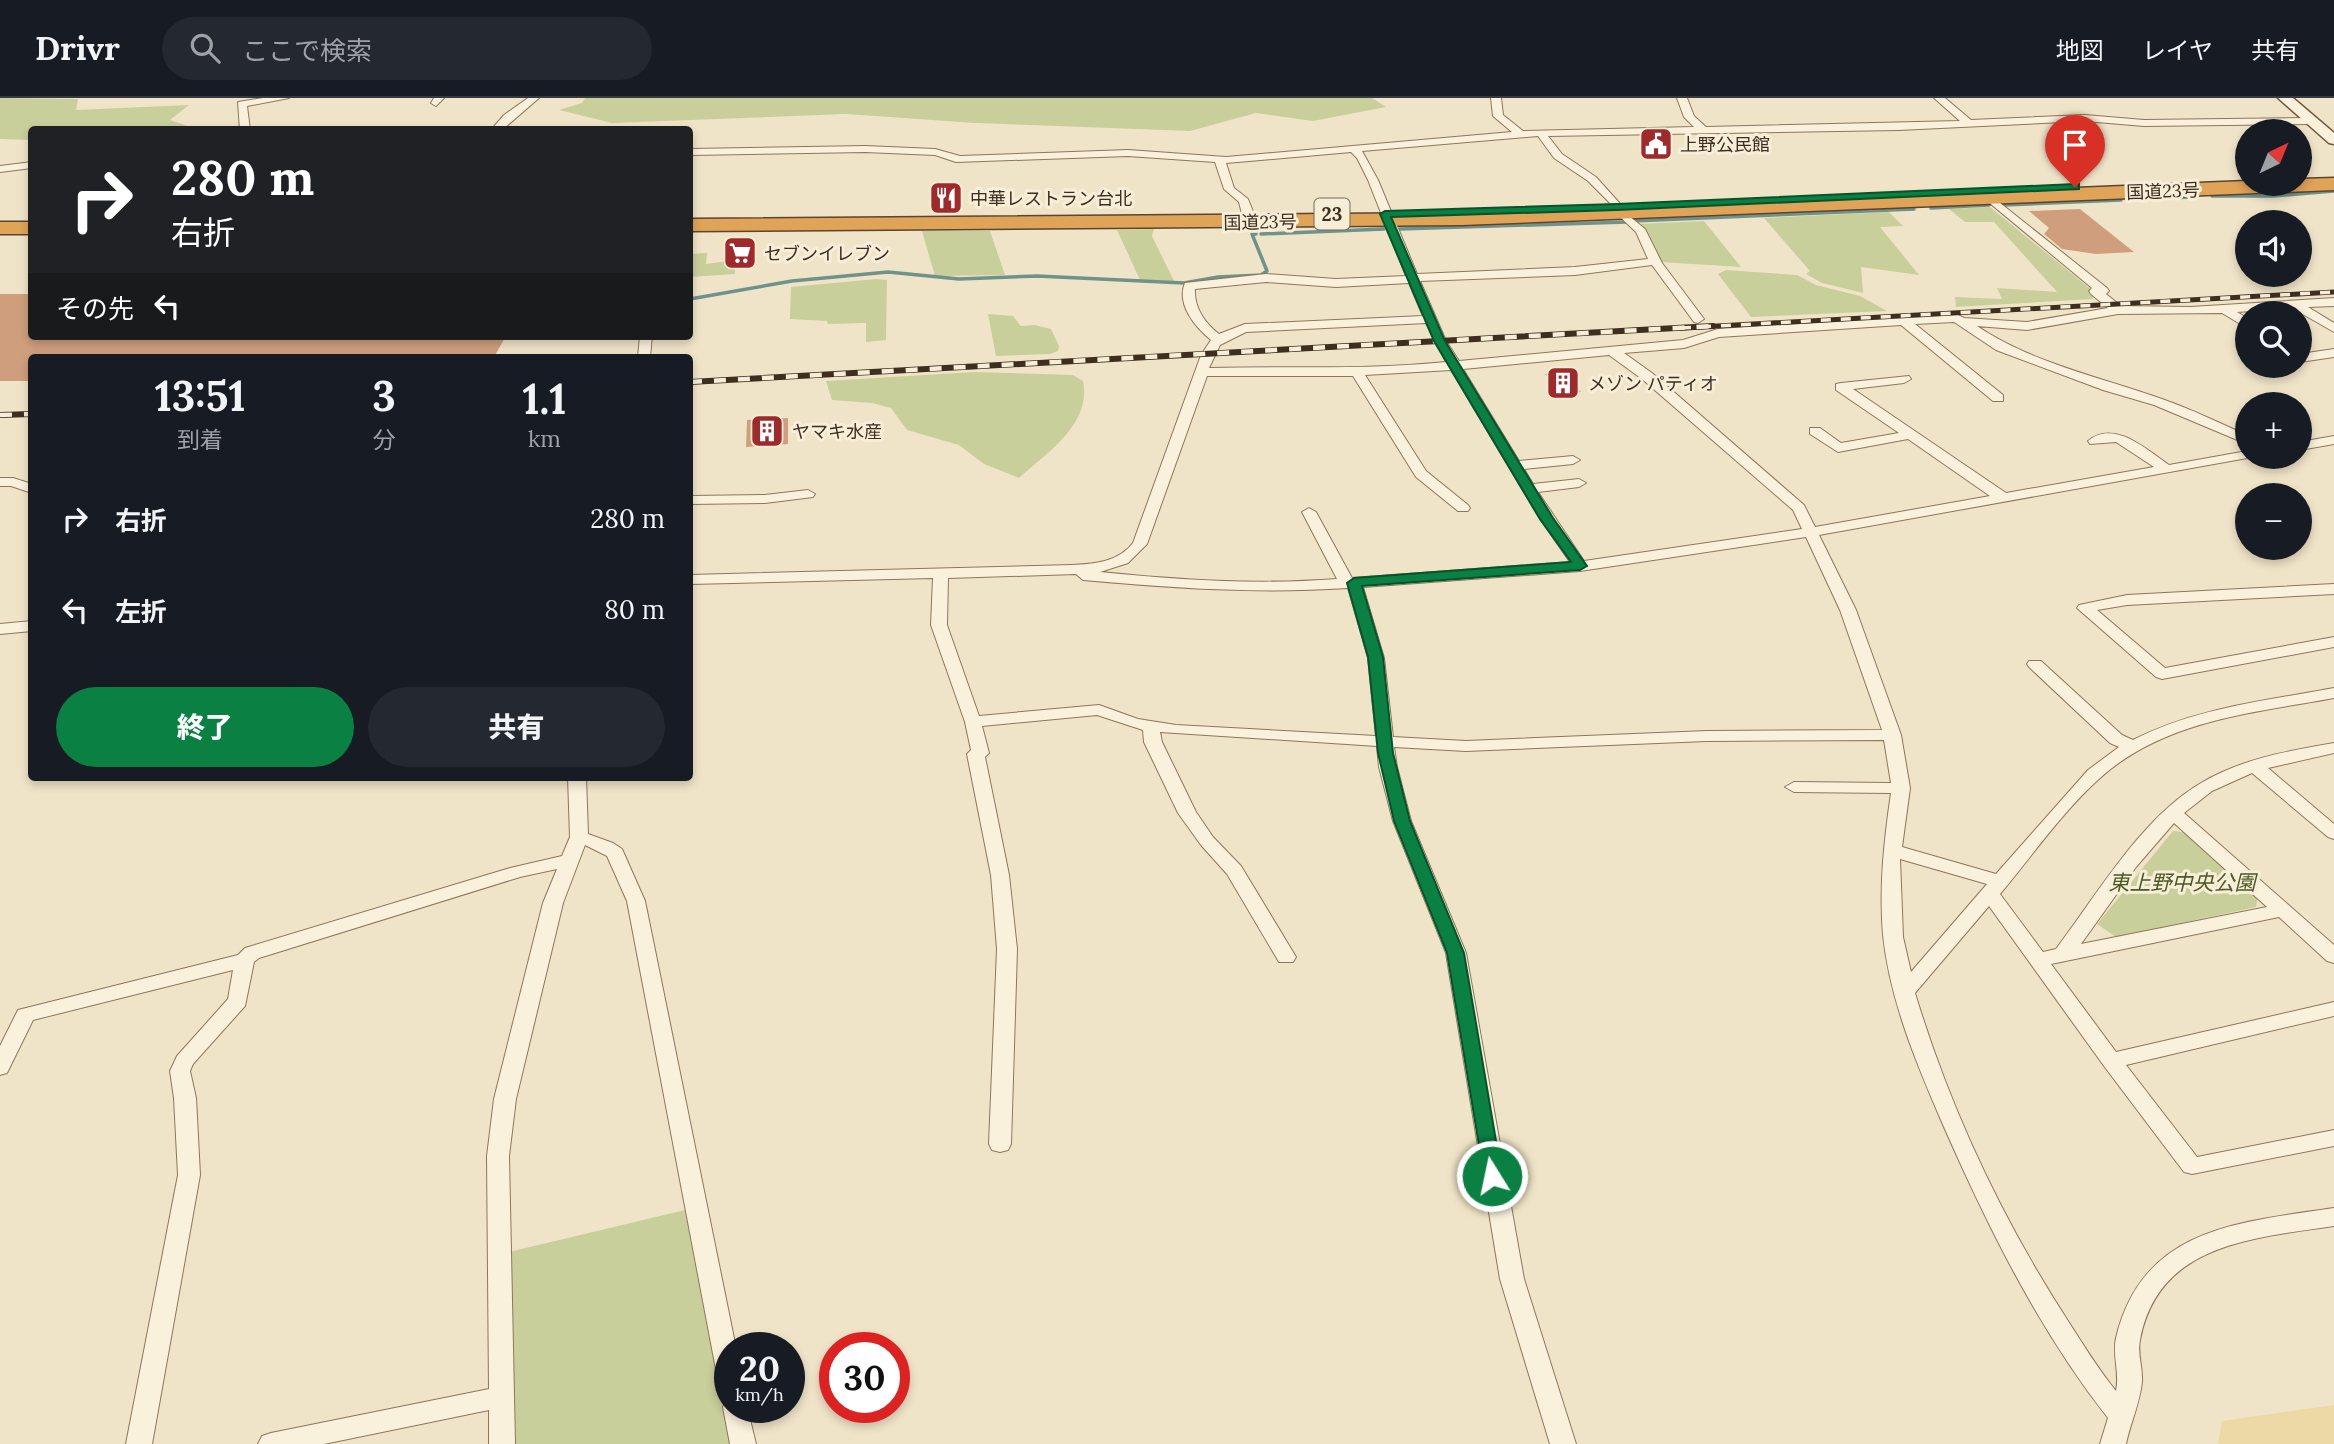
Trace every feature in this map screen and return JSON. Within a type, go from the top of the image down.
[{"type":"highway","points":[[2312,176],[2334,175]]},
{"type":"highway","name":"国道23号","points":[[1620,210],[2235,180]]},
{"type":"highway","name":"国道23号","points":[[693,225],[1386,217],[2334,184]]},
{"type":"highway","name":"国道23号","points":[[693,215],[1248,214],[1386,217]]},
{"type":"highway","points":[[0,219],[28,219]]},
{"type":"highway","points":[[0,228],[28,228]]},
{"type":"main road","points":[[2286,98],[2310,119]]},
{"type":"main road","points":[[2312,121],[2334,121]]},
{"type":"main road","points":[[2312,121],[2334,140]]},
{"type":"street","points":[[245,126],[242,104],[284,98]]},
{"type":"street","points":[[500,126],[534,98]]},
{"type":"street","points":[[1496,98],[1498,116],[1520,134]]},
{"type":"street","points":[[1682,98],[1689,117],[1705,131]]},
{"type":"street","points":[[1939,98],[1969,124]]},
{"type":"street","points":[[693,152],[865,149],[939,152],[955,156],[956,159],[1082,153],[1219,159],[1300,156],[1542,133],[1969,124],[2085,118],[2144,123],[2235,122]]},
{"type":"street","points":[[1542,133],[1558,156],[1592,179],[1641,231],[1657,261],[1698,319]]},
{"type":"street","points":[[1354,150],[1361,156],[1374,180],[1386,217],[1429,319],[1529,489],[1580,566]]},
{"type":"street","points":[[1219,159],[1229,188],[1244,201],[1248,214]]},
{"type":"street","points":[[0,169],[28,166]]},
{"type":"street","points":[[1990,198],[2104,291],[2095,291],[2118,310]]},
{"type":"street","points":[[1217,338],[1194,310],[1187,296],[1189,286],[1266,278],[1336,283],[1575,271],[1657,261]]},
{"type":"street","points":[[2312,304],[2334,302]]},
{"type":"street","points":[[1961,321],[2027,326],[2118,310],[2235,308]]},
{"type":"street","points":[[2225,309],[2235,316]]},
{"type":"street","points":[[2312,315],[2334,328]]},
{"type":"street","points":[[1202,372],[1272,370],[1335,373],[1455,366],[1684,344],[1718,333],[1955,318],[2000,347],[2159,402],[2235,435]]},
{"type":"street","points":[[693,580],[1048,571],[1116,563],[1136,551],[1202,372],[1204,360],[1217,338],[1245,328],[1429,319]]},
{"type":"street","points":[[1903,321],[1998,398]]},
{"type":"street","points":[[1611,351],[1647,376],[1799,508],[1811,532],[1848,610],[1892,734],[1901,788],[1891,850],[1894,937],[1905,992],[1925,1060],[1994,1218],[2031,1283],[2097,1386],[2119,1415]]},
{"type":"street","points":[[2312,357],[2333,354]]},
{"type":"street","points":[[1356,371],[1421,474],[1464,508]]},
{"type":"street","points":[[1904,379],[1841,387],[2003,498]]},
{"type":"street","points":[[1815,431],[1838,448],[1910,435]]},
{"type":"street","points":[[2095,441],[2119,438],[2166,469]]},
{"type":"street","points":[[2312,444],[2334,440]]},
{"type":"street","points":[[1048,571],[1243,588],[1580,566],[1811,532],[2235,457]]},
{"type":"street","points":[[1515,466],[1573,460]]},
{"type":"street","points":[[0,482],[13,482],[28,488]]},
{"type":"street","points":[[1529,489],[1579,483]]},
{"type":"street","points":[[693,500],[765,499],[808,494]]},
{"type":"street","points":[[1309,512],[1351,583],[1376,657],[1383,739],[1402,821],[1455,953],[1512,1279],[1563,1444]]},
{"type":"street","points":[[940,574],[939,625],[973,722],[1000,875],[1007,948],[1000,1143]]},
{"type":"street","points":[[2334,589],[2127,600],[2085,608],[2162,674],[2334,642]]},
{"type":"street","points":[[0,629],[28,626]]},
{"type":"street","points":[[2035,664],[2116,739],[2133,747]]},
{"type":"street","points":[[1905,992],[2094,774],[2133,747],[2168,729],[2201,718],[2334,693]]},
{"type":"street","points":[[973,722],[1063,711],[1099,710],[1151,726],[1176,730],[1511,746],[1645,738],[1892,734]]},
{"type":"street","points":[[1151,726],[1153,742],[1187,813],[1207,841],[1234,870],[1286,957]]},
{"type":"street","points":[[2063,954],[2174,813],[2204,788],[2254,765],[2334,748]]},
{"type":"street","points":[[2254,765],[2334,833]]},
{"type":"street","points":[[502,1444],[498,1156],[505,1098],[553,903],[579,837],[577,781]]},
{"type":"street","points":[[1794,788],[1901,788]]},
{"type":"street","points":[[2174,813],[2334,956]]},
{"type":"street","points":[[579,837],[607,847],[615,853],[636,901],[720,1332]]},
{"type":"street","points":[[1891,850],[1996,888],[2039,960],[2111,1061],[2192,1166],[2334,1138]]},
{"type":"street","points":[[0,1068],[25,1015],[245,960],[253,953],[517,872],[570,860]]},
{"type":"street","points":[[2039,960],[2283,909]]},
{"type":"street","points":[[139,1444],[189,1175],[185,1098],[180,1071],[184,1061],[238,1001],[245,960]]},
{"type":"street","points":[[2111,1061],[2334,1009]]},
{"type":"street","points":[[2113,1444],[2129,1386],[2127,1340],[2138,1303],[2160,1269],[2197,1246],[2222,1236],[2334,1217]]},
{"type":"street","points":[[271,1444],[502,1397]]},
{"type":"street","points":[[738,1423],[743,1444]]},
{"type":"green space","points":[[0,98],[78,99],[76,110],[189,105],[170,120],[187,126],[28,126],[28,140],[0,139]]},
{"type":"green space","points":[[585,98],[1372,98],[1386,107],[1313,121],[1256,113],[1190,131],[975,123],[846,114],[612,123],[559,110],[582,103]]},
{"type":"green space","points":[[1990,207],[2093,291],[2093,299],[1956,307],[1955,297],[2002,299],[1997,288],[2057,292],[1994,222],[1965,222],[1949,209]]},
{"type":"green space","points":[[1889,212],[1903,226],[1880,227],[1919,275],[1861,267],[1863,293],[1822,283],[1806,274],[1810,271],[1764,218]]},
{"type":"green space","points":[[1704,221],[1741,267],[1660,262],[1636,224]]},
{"type":"green space","points":[[1154,229],[1152,236],[1174,281],[1140,280],[1117,230]]},
{"type":"green space","points":[[922,231],[990,231],[1005,275],[935,276]]},
{"type":"green space","points":[[707,253],[706,264],[735,260],[735,274],[693,277],[693,254]]},
{"type":"green space","points":[[1726,270],[1797,275],[1816,285],[1860,296],[1887,311],[1751,317],[1718,274]]},
{"type":"green space","points":[[887,280],[886,340],[866,342],[866,323],[828,324],[827,321],[790,319],[791,287]]},
{"type":"green space","points":[[988,314],[1013,316],[1021,326],[1035,325],[1051,329],[1059,346],[1058,351],[1050,354],[996,356]]},
{"type":"green space","points":[[974,372],[1073,375],[1083,381],[1081,411],[1074,424],[1054,448],[1019,478],[984,464],[959,445],[907,430],[891,408],[872,403],[832,400],[826,381]]},
{"type":"green space","name":"東上野中央公園","points":[[2173,831],[2189,833],[2258,896],[2256,907],[2116,937],[2097,924]]},
{"type":"green space","points":[[685,1210],[714,1348],[714,1423],[730,1423],[734,1444],[510,1444],[509,1252]]},
{"type":"sand","points":[[2334,1405],[2334,1444],[2218,1444],[2222,1421]]},
{"type":"building","points":[[2080,209],[2134,252],[2096,254],[2062,249],[2044,234],[2049,228],[2029,211]]},
{"type":"building","points":[[0,294],[28,294],[28,340],[504,340],[496,354],[28,354],[28,381],[0,381]]},
{"type":"building","name":"メゾン パティオ","points":[[1565,372],[1581,392],[1561,394],[1545,374]]},
{"type":"building","name":"ヤマキ水産","points":[[788,418],[788,444],[746,447],[747,420]]},
{"type":"waterway","points":[[2212,196],[2273,196],[2334,191]]},
{"type":"waterway","points":[[2136,199],[2192,197]]},
{"type":"waterway","points":[[2005,205],[2121,200]]},
{"type":"waterway","points":[[1931,208],[1989,205]]},
{"type":"waterway","points":[[1633,221],[1914,209]]},
{"type":"waterway","points":[[1400,229],[1627,222]]},
{"type":"waterway","points":[[1261,234],[1384,229]]},
{"type":"waterway","points":[[693,298],[792,281],[888,272],[959,279],[1037,276],[1184,283],[1218,277],[1261,275],[1267,271],[1252,234],[1256,234]]},
{"type":"railway","points":[[1681,328],[2334,292]]},
{"type":"railway","points":[[693,382],[1713,326]]},
{"type":"railway","points":[[0,415],[28,414]]},
{"type":"place","name":"上野公民館","points":[[1656,144]]},
{"type":"place","name":"中華レストラン台北","points":[[946,198]]},
{"type":"place","name":"セブンイレブン","points":[[740,253]]},
{"type":"place","name":"メゾン パティオ","points":[[1563,383]]},
{"type":"place","name":"ヤマキ水産","points":[[767,431]]},
{"type":"route","points":[[1492,1176],[1455,953],[1402,821],[1385,753],[1376,657],[1354,583],[1580,566],[1547,519],[1440,341],[1385,214],[2075,187]]}]
